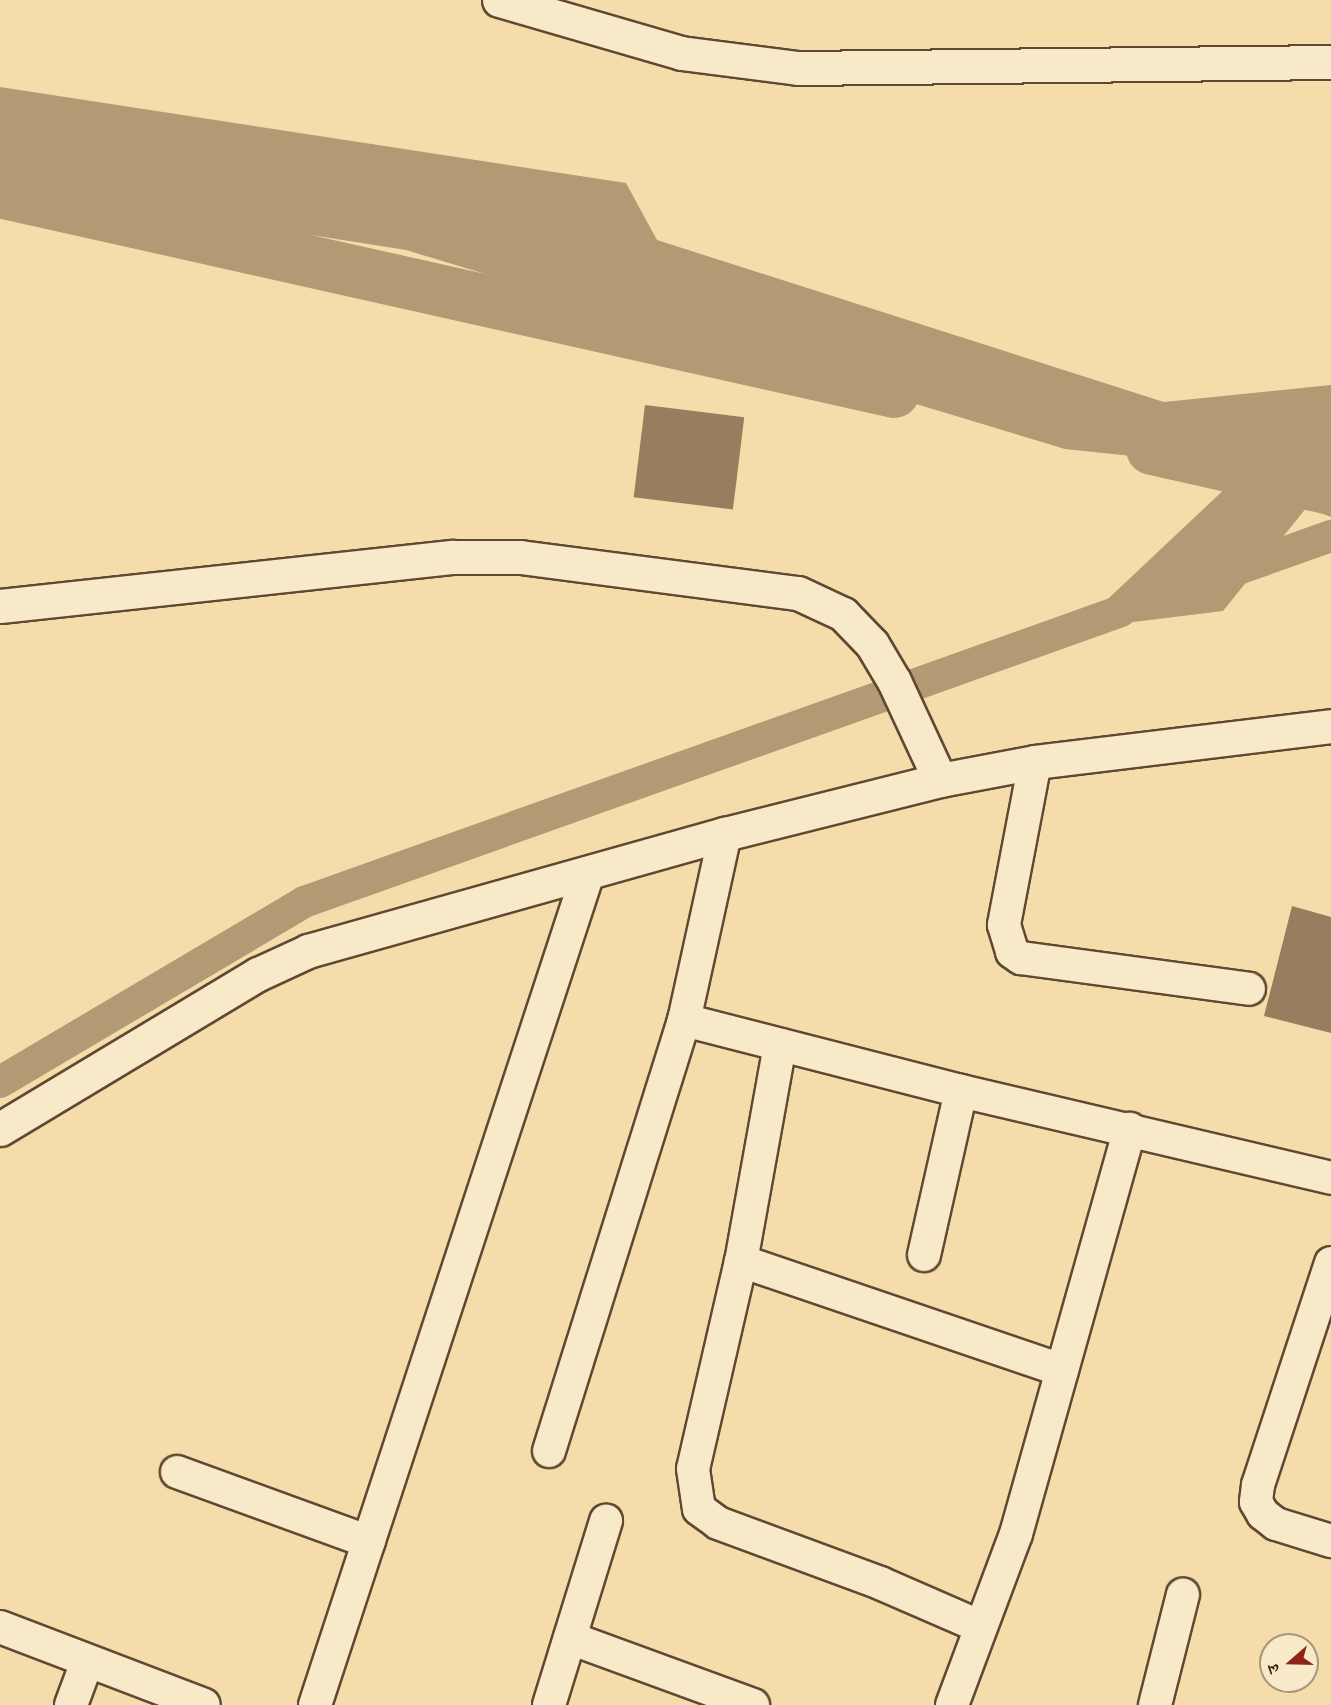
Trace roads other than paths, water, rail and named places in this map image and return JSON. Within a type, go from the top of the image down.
[{"type":"street","points":[[499,0],[681,52],[798,68],[1331,62]]},
{"type":"street","points":[[0,606],[453,557],[520,557],[798,593],[843,614],[872,644],[894,681],[940,780]]},
{"type":"street","points":[[0,1129],[258,974],[308,951],[725,834],[940,780],[1035,762],[1331,726]]},
{"type":"street","points":[[1035,762],[1004,925],[1012,952],[1021,958],[1249,989]]},
{"type":"street","points":[[549,1451],[684,1020],[725,834]]},
{"type":"street","points":[[315,1705],[588,873]]},
{"type":"street","points":[[684,1020],[962,1091],[1331,1178]]},
{"type":"street","points":[[780,1045],[741,1261],[693,1469],[699,1509],[718,1523],[880,1583],[981,1627]]},
{"type":"street","points":[[924,1256],[962,1091]]},
{"type":"street","points":[[952,1705],[1016,1534],[1130,1129]]},
{"type":"street","points":[[741,1261],[1062,1371]]},
{"type":"street","points":[[1331,1263],[1258,1485],[1256,1503],[1263,1514],[1276,1524],[1331,1541]]},
{"type":"street","points":[[177,1472],[369,1542]]},
{"type":"street","points":[[549,1705],[606,1521]]},
{"type":"street","points":[[1155,1705],[1183,1594]]},
{"type":"street","points":[[0,1627],[204,1705]]},
{"type":"street","points":[[570,1638],[753,1705]]},
{"type":"street","points":[[71,1705],[87,1662]]},
{"type":"waterway","points":[[0,192],[894,392]]},
{"type":"waterway","points":[[1152,449],[1331,489]]},
{"type":"waterway","points":[[1224,574],[1331,536]]},
{"type":"waterway","points":[[0,1082],[304,902],[1121,611]]}]
